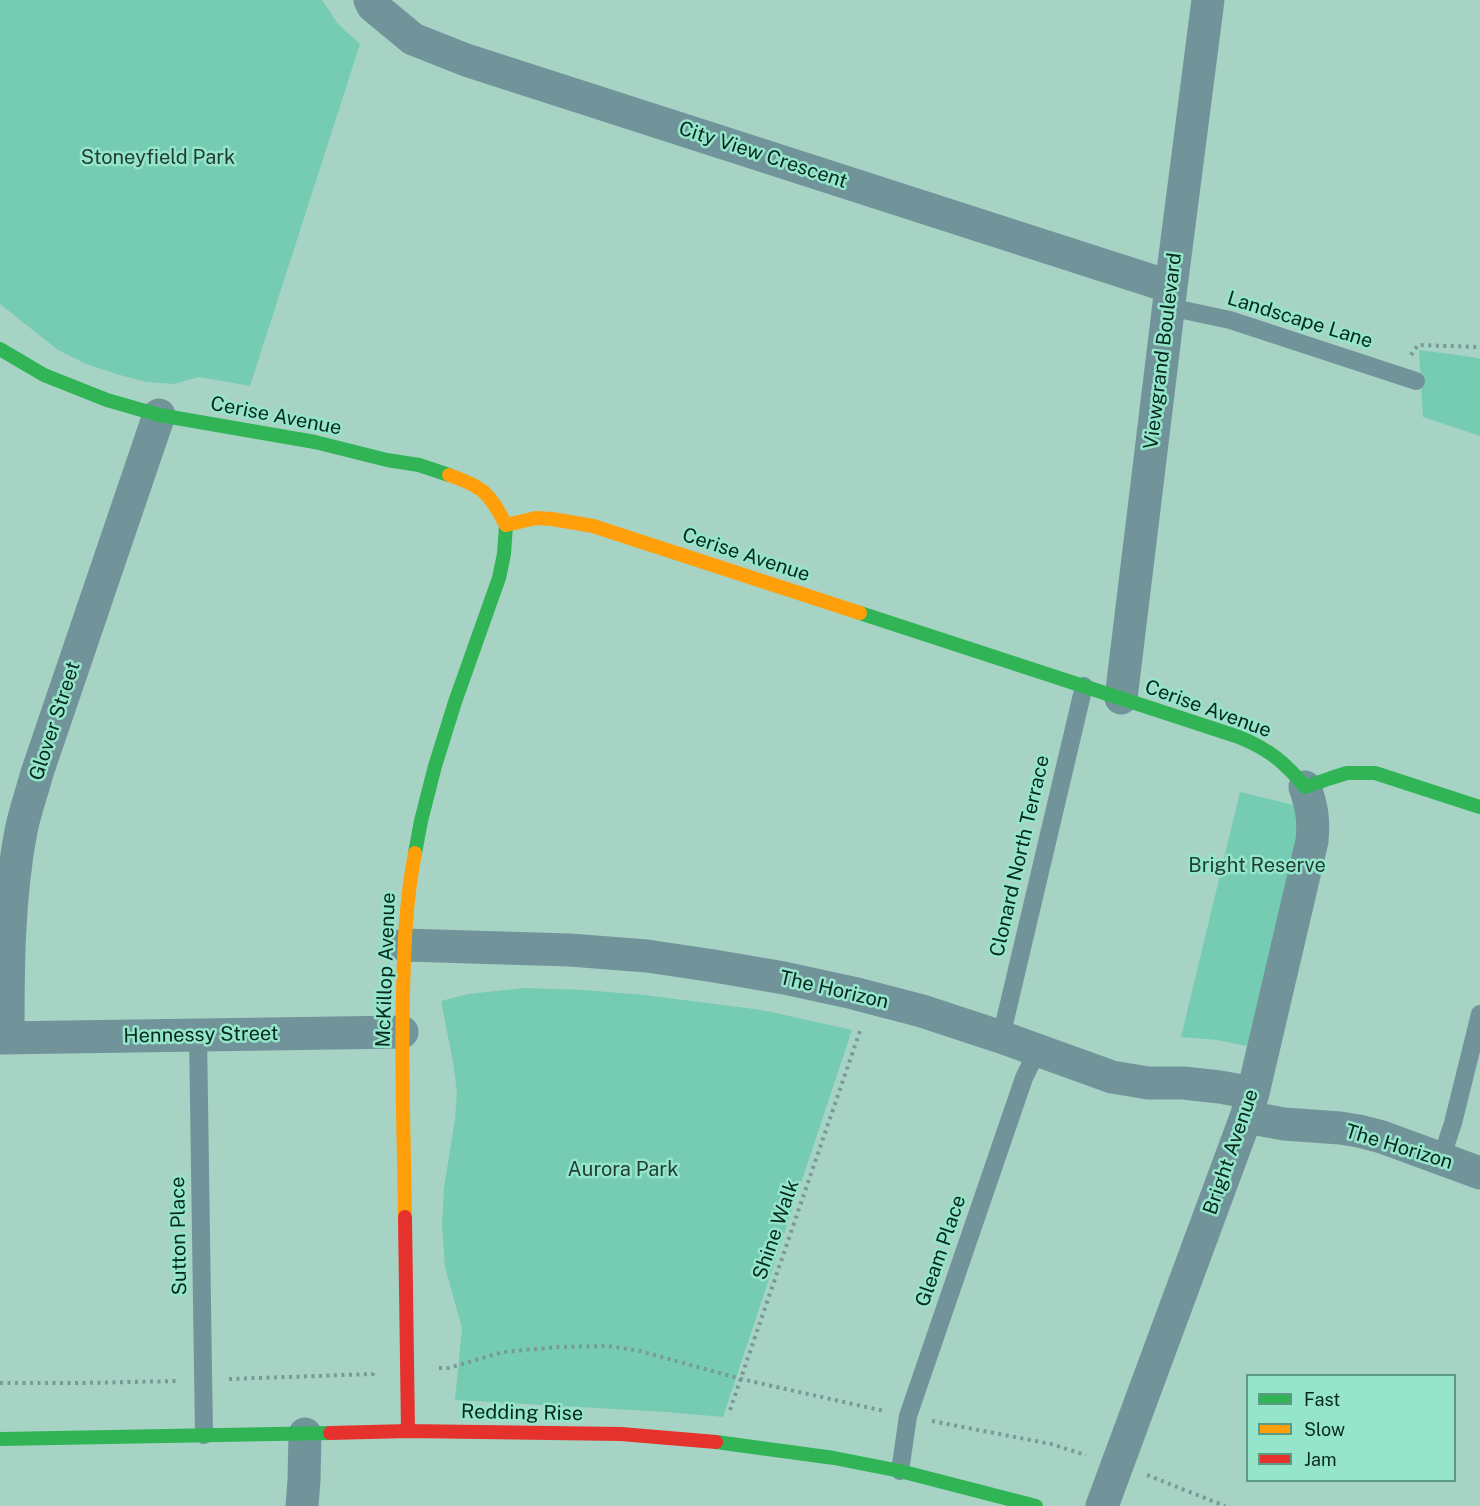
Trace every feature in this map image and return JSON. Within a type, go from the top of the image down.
[{"type":"street","name":"City View Crescent","points":[[370,0],[373,6],[413,39],[466,60],[1170,297]]},
{"type":"street","name":"Viewgrand Boulevard","points":[[1121,698],[1209,2]]},
{"type":"street","name":"Cerise Avenue","points":[[0,349],[44,375],[107,400],[159,415],[315,442],[387,460],[418,465],[477,486],[488,495],[506,525],[544,519],[592,526],[1121,698],[1257,744],[1274,753],[1289,766],[1305,787]]},
{"type":"street","name":"Glover Street","points":[[4,1038],[11,902],[22,829],[37,773],[159,415]]},
{"type":"street","name":"McKillop Avenue","points":[[408,1431],[402,1032],[404,945],[410,877],[435,766],[499,578],[504,554],[506,525]]},
{"type":"street","points":[[1305,787],[1336,775],[1366,771],[1480,807]]},
{"type":"street","name":"Bright Avenue","points":[[1102,1506],[1249,1105],[1312,841],[1313,809],[1305,787]]},
{"type":"street","name":"The Horizon","points":[[404,945],[570,950],[647,956],[784,978],[922,1011],[1112,1077],[1148,1083],[1183,1083],[1220,1087],[1284,1124],[1359,1131],[1382,1137],[1480,1173]]},
{"type":"street","name":"Hennessy Street","points":[[4,1038],[402,1032]]},
{"type":"street","name":"Redding Rise","points":[[0,1439],[408,1431],[621,1434],[719,1442],[834,1458],[900,1470],[951,1495],[1036,1506]]},
{"type":"street","points":[[302,1506],[305,1434]]},
{"type":"lane","name":"Landscape Lane","points":[[1170,297],[1230,320],[1416,381]]},
{"type":"lane","name":"Clonard North Terrace","points":[[1001,1037],[1084,686]]},
{"type":"lane","points":[[1441,1159],[1453,1123],[1480,1014]]},
{"type":"lane","name":"Sutton Place","points":[[198,1035],[204,1436]]},
{"type":"lane","name":"Gleam Place","points":[[900,1470],[908,1416],[1024,1078],[1036,1051]]},
{"type":"path","points":[[1396,374],[1419,345],[1480,347]]},
{"type":"path","name":"Shine Walk","points":[[719,1442],[861,1028]]},
{"type":"path","points":[[373,1374],[373,1369],[448,1368],[503,1352],[558,1347],[608,1346],[640,1351],[741,1379],[979,1431],[1008,1435]]},
{"type":"green space","name":"Stoneyfield Park","points":[[0,0],[322,0],[338,24],[360,44],[250,386],[199,377],[174,384],[146,382],[86,364],[58,350],[0,304]]},
{"type":"green space","points":[[1419,350],[1480,359],[1480,436],[1423,417]]},
{"type":"green space","name":"Bright Reserve","points":[[1240,792],[1294,805],[1298,819],[1298,835],[1247,1046],[1217,1040],[1181,1037]]},
{"type":"green space","name":"Aurora Park","points":[[524,988],[644,995],[762,1010],[852,1030],[723,1417],[455,1400],[462,1328],[445,1267],[442,1227],[444,1188],[457,1092],[441,1001],[468,994]]},
{"type":"traffic: fast","points":[[0,349],[44,375],[107,400],[159,415],[315,442],[387,460],[419,465],[449,475]]},
{"type":"traffic: fast","points":[[415,853],[435,766],[499,578],[504,554],[506,525]]},
{"type":"traffic: fast","points":[[860,613],[1239,737],[1259,746],[1275,757],[1305,787],[1347,773],[1375,773],[1480,807]]},
{"type":"traffic: fast","points":[[0,1439],[330,1433]]},
{"type":"traffic: fast","points":[[716,1442],[834,1458],[900,1471],[1036,1506]]},
{"type":"traffic: slow","points":[[449,475],[470,483],[490,498],[506,525],[536,518],[593,526],[860,613]]},
{"type":"traffic: slow","points":[[405,1217],[402,1078],[403,976],[408,905],[415,853]]},
{"type":"traffic: jam","points":[[405,1217],[408,1431]]},
{"type":"traffic: jam","points":[[330,1433],[408,1431],[621,1434],[716,1442]]}]
